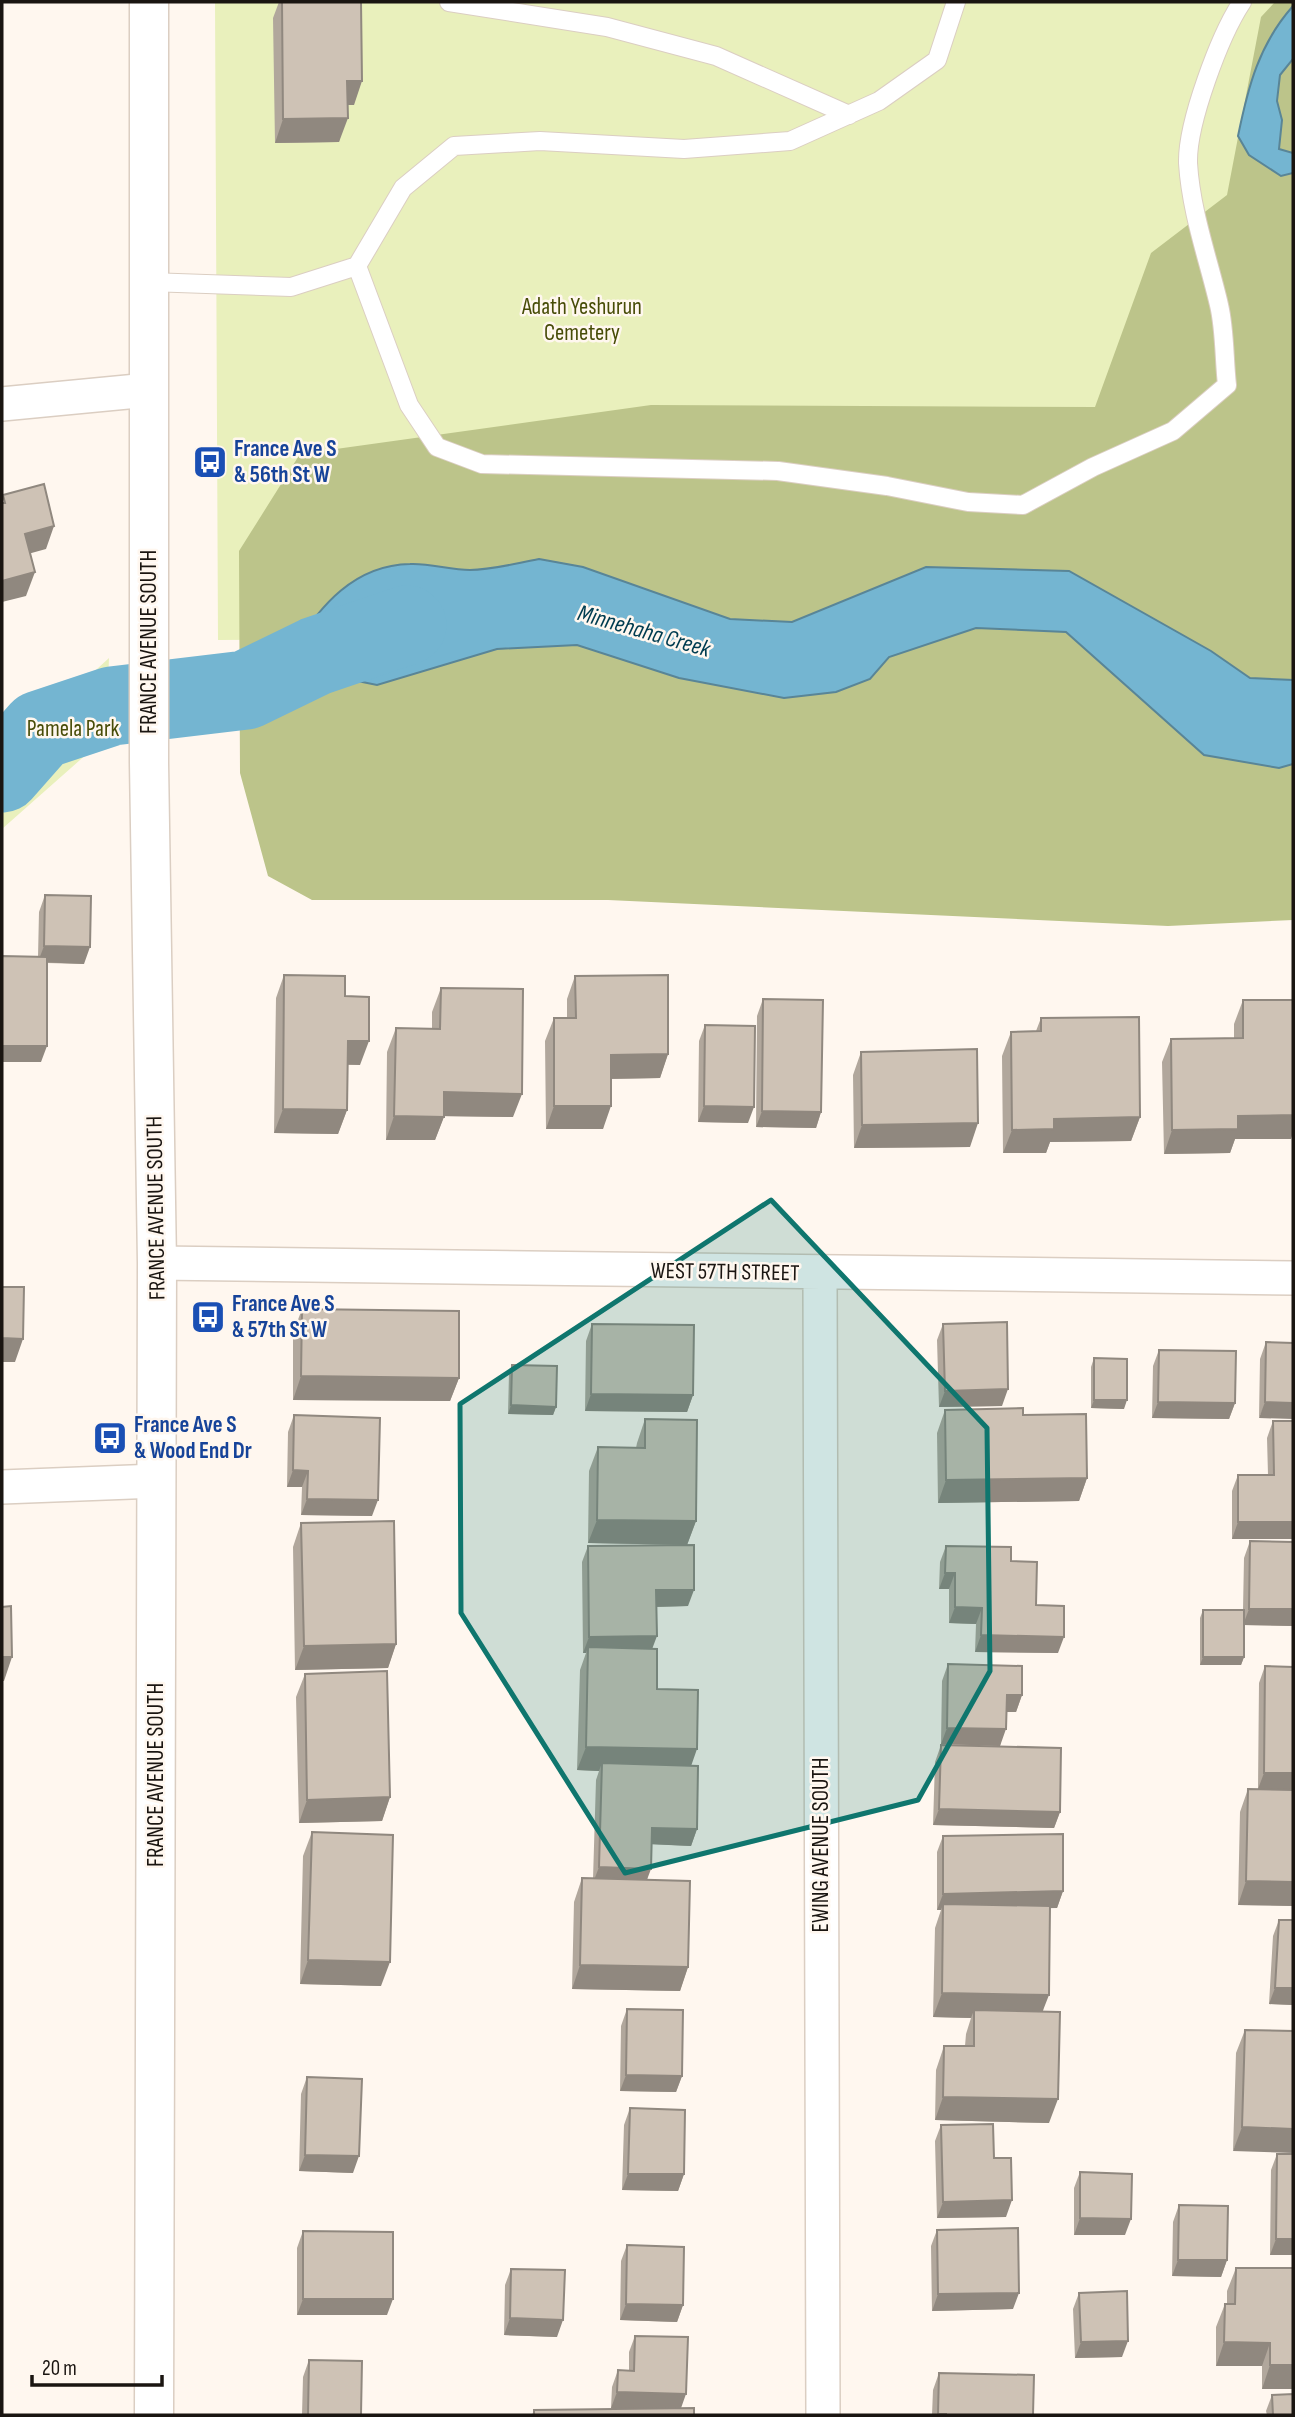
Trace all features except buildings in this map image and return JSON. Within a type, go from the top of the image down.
[{"type":"main road","name":"FRANCE AVENUE SOUTH","points":[[149,2],[149,763],[158,1262],[154,2415]]},
{"type":"street","points":[[2,404],[148,390]]},
{"type":"street","name":"WEST 57TH STREET","points":[[158,1262],[820,1274],[1293,1278]]},
{"type":"street","name":"EWING AVENUE SOUTH","points":[[820,1274],[823,2415]]},
{"type":"street","points":[[2,1487],[158,1481]]},
{"type":"lane","points":[[449,2],[607,27],[716,56],[849,114]]},
{"type":"lane","points":[[149,282],[290,287],[357,266],[403,188],[454,146],[540,141],[684,149],[790,141],[879,101],[937,60],[956,2]]},
{"type":"lane","points":[[357,266],[409,405],[437,447],[482,464],[779,471],[887,486],[968,502],[1023,505],[1093,467],[1173,431],[1227,385],[1220,308],[1195,216],[1188,162],[1193,123],[1230,20],[1242,2]]},
{"type":"highlighted area","points":[[771,1200],[987,1428],[990,1671],[918,1800],[625,1873],[461,1613],[460,1404]]},
{"type":"green space","name":"Adath Yeshurun Cemetery","points":[[215,2],[1293,2],[1293,635],[218,640]]},
{"type":"green space","points":[[1275,2],[1293,2],[1293,920],[1168,926],[608,900],[312,900],[268,876],[240,773],[239,551],[300,454],[651,405],[1095,407],[1151,253],[1227,195],[1261,17]]},
{"type":"green space","name":"Pamela Park","points":[[109,658],[106,737],[2,829],[2,756]]},
{"type":"water","points":[[1293,6],[1293,59],[1280,75],[1277,101],[1282,120],[1279,149],[1293,153],[1293,173],[1281,176],[1249,155],[1238,136],[1256,67],[1271,35]]},
{"type":"water","points":[[539,559],[583,567],[730,619],[792,622],[926,567],[1069,571],[1211,651],[1250,678],[1293,680],[1293,764],[1279,768],[1204,755],[1066,632],[976,628],[889,657],[870,679],[836,692],[784,698],[679,678],[577,645],[497,649],[377,685],[318,673],[293,649],[327,603],[355,580],[372,572],[390,566],[410,564],[478,570]]},
{"type":"waterway","name":"Minnehaha Creek","points":[[2,773],[40,730],[112,706],[246,690],[316,656],[407,625]]},
{"type":"place","name":"France Ave S & 56th St W","points":[[210,462]]},
{"type":"place","name":"France Ave S & 57th St W","points":[[208,1317]]},
{"type":"place","name":"France Ave S & Wood End Dr","points":[[110,1438]]}]
